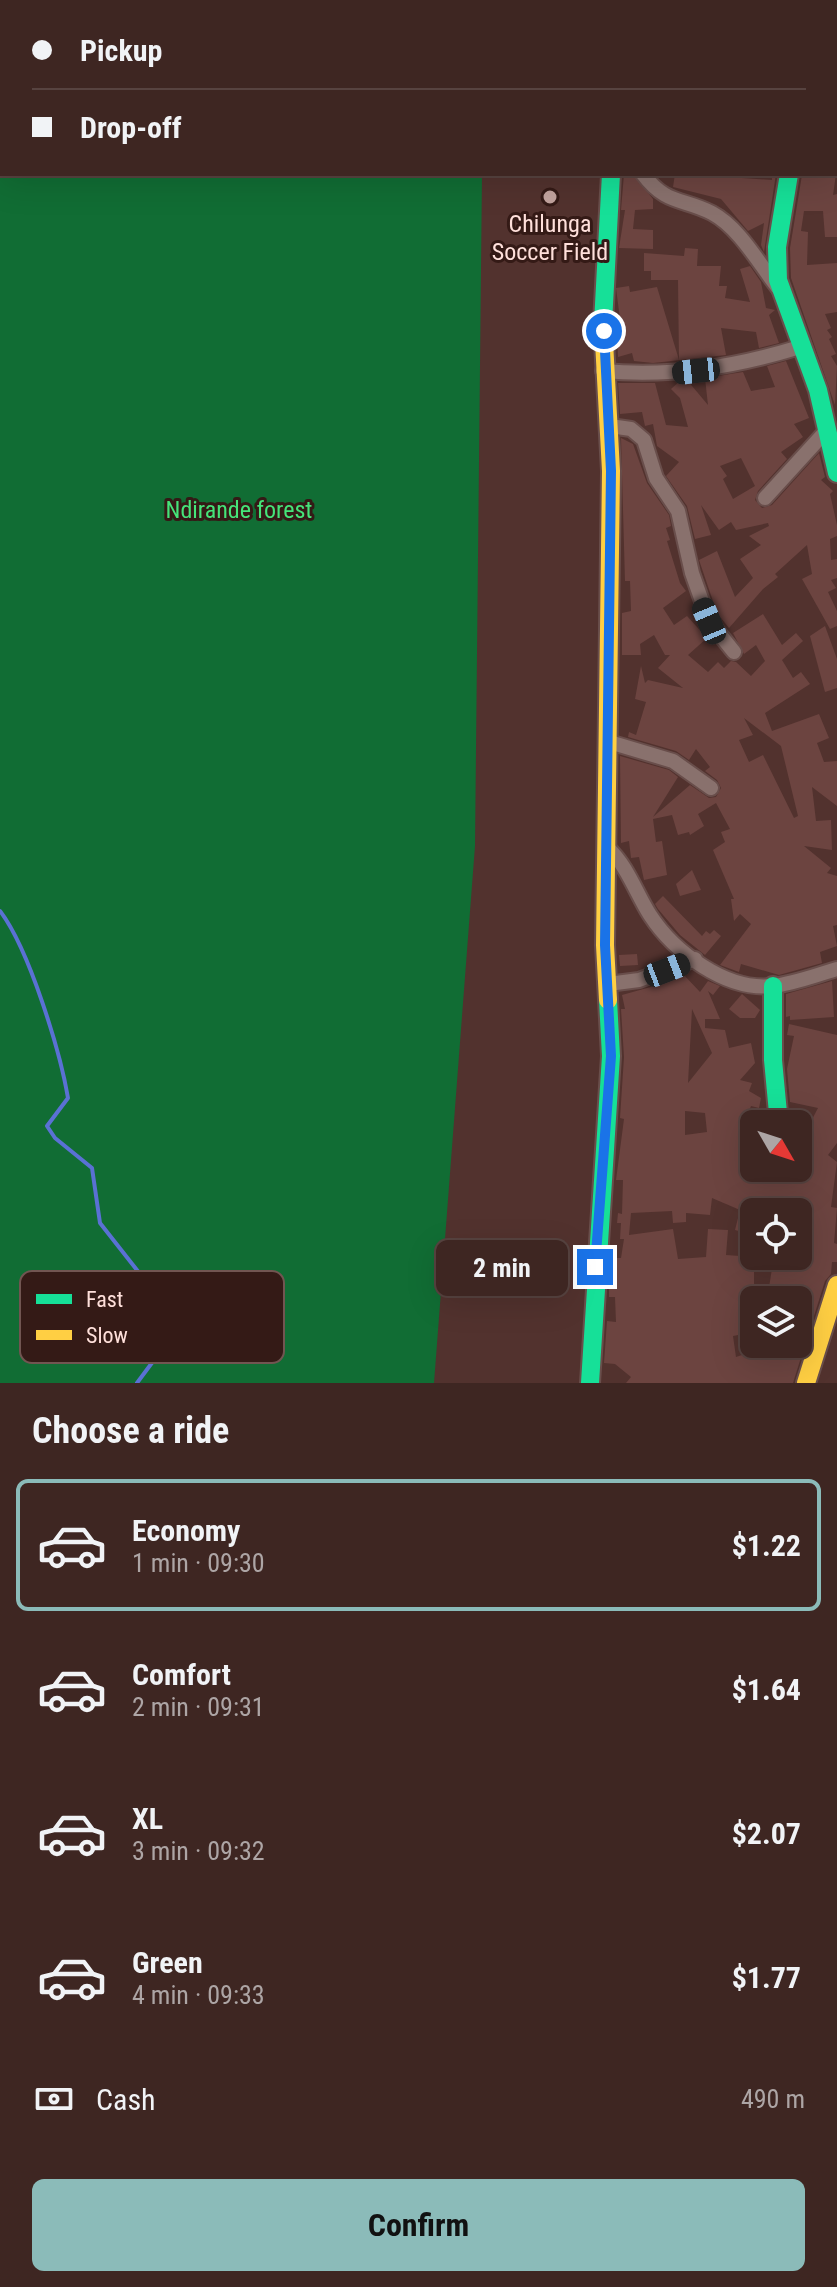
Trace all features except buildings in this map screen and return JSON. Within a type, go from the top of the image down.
[{"type":"street","points":[[591,1382],[611,1056],[605,945],[610,426],[603,371],[605,211],[611,176]]},
{"type":"street","points":[[644,176],[655,190],[672,201],[712,213],[735,231],[782,293]]},
{"type":"street","points":[[789,176],[776,259],[782,293],[830,425],[837,473]]},
{"type":"street","points":[[603,371],[643,374],[717,368],[800,347]]},
{"type":"street","points":[[765,498],[830,425]]},
{"type":"street","points":[[610,426],[631,429],[644,440],[656,478],[678,511],[692,573],[709,621],[734,652]]},
{"type":"street","points":[[606,741],[673,761],[711,788]]},
{"type":"street","points":[[608,848],[619,858],[661,932],[695,959],[741,984],[773,986],[837,969]]},
{"type":"street","points":[[608,984],[639,980],[695,959]]},
{"type":"street","points":[[773,986],[778,1110]]},
{"type":"street","points":[[806,1383],[837,1285]]},
{"type":"green space","name":"Ndirande forest","points":[[0,176],[482,176],[475,846],[434,1383],[0,1383]]},
{"type":"waterway","points":[[0,911],[32,974],[64,1078],[68,1098],[47,1126],[55,1138],[92,1168],[100,1223],[138,1271]]},
{"type":"waterway","points":[[137,1383],[152,1363]]},
{"type":"traffic: fast","points":[[603,323],[611,176]]},
{"type":"traffic: fast","points":[[789,176],[777,247],[778,280],[818,390],[837,473]]},
{"type":"traffic: fast","points":[[773,986],[773,1060],[778,1110]]},
{"type":"traffic: fast","points":[[590,1383],[611,1056],[608,1000]]},
{"type":"traffic: slow","points":[[603,323],[611,471],[605,945],[608,1000]]},
{"type":"traffic: slow","points":[[806,1383],[837,1285]]},
{"type":"place","name":"Chilunga Soccer Field","points":[[550,197]]},
{"type":"route","points":[[595,1267],[611,1056],[605,945],[611,471],[608,451],[610,426],[603,371],[604,331]]}]
